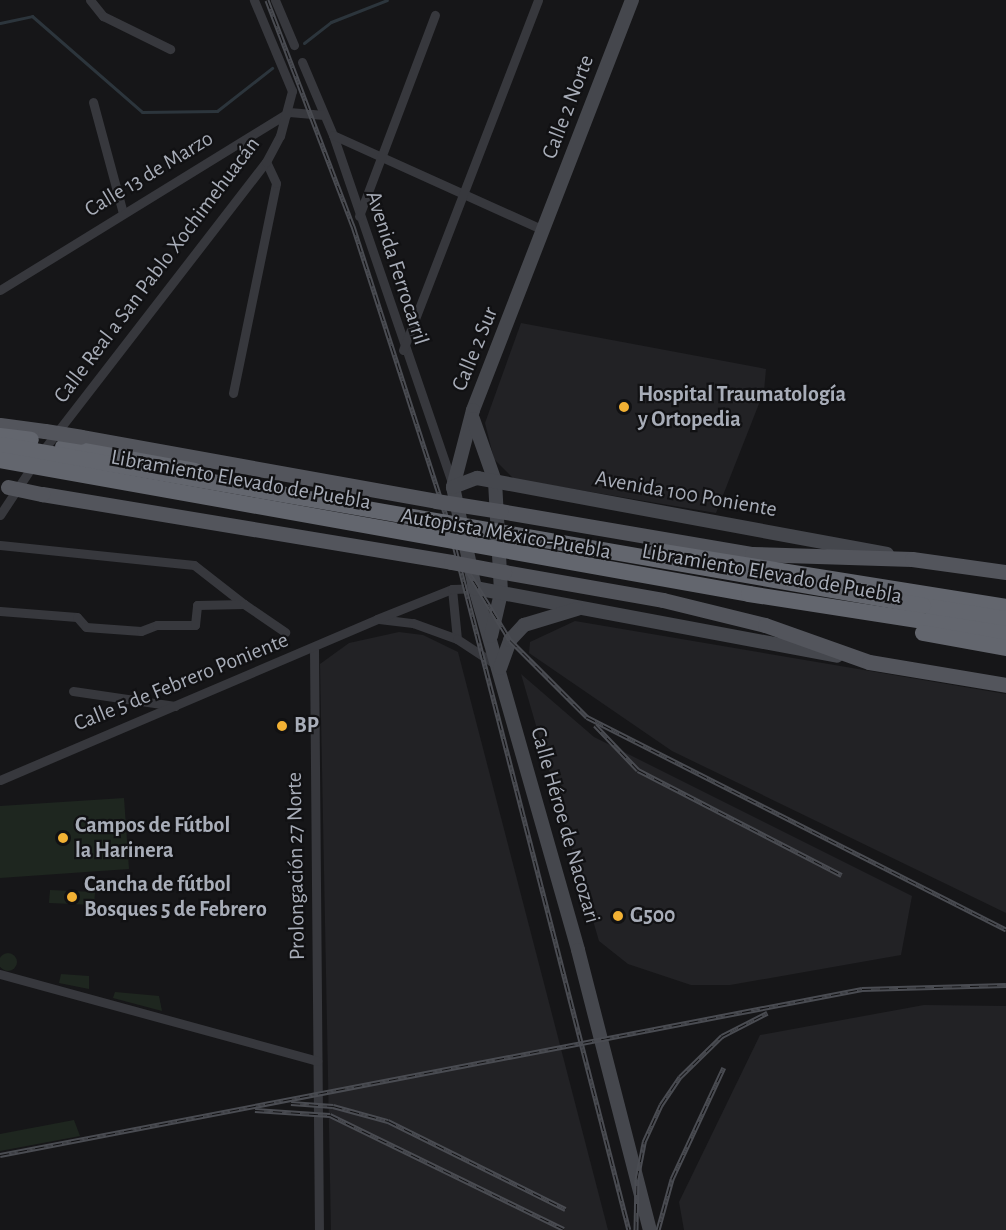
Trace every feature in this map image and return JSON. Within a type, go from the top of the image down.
[{"type":"highway","name":"Autopista México-Puebla","points":[[0,436],[35,447],[63,447],[500,518],[1006,607]]},
{"type":"highway","name":"Libramiento Elevado de Puebla","points":[[0,445],[1006,619]]},
{"type":"highway","name":"Autopista México-Puebla","points":[[0,462],[503,564],[1006,640]]},
{"type":"highway","name":"Libramiento Elevado de Puebla","points":[[0,462],[878,616],[1006,634]]},
{"type":"highway","points":[[878,616],[920,632],[1006,648]]},
{"type":"main road","points":[[0,425],[81,437],[437,508]]},
{"type":"main road","points":[[4,487],[448,554]]},
{"type":"main road","points":[[500,518],[752,554],[912,559],[1006,572]]},
{"type":"main road","points":[[503,564],[765,625],[869,662],[1006,685]]},
{"type":"street","points":[[90,0],[103,16],[170,49]]},
{"type":"street","name":"Calle Real a San Pablo Xochimehuacán","points":[[0,515],[35,447],[266,162],[289,112],[292,91],[255,0]]},
{"type":"street","points":[[275,0],[294,45]]},
{"type":"street","points":[[403,350],[538,0]]},
{"type":"street","name":"Calle 2 Norte","points":[[543,230],[632,0]]},
{"type":"street","points":[[358,216],[382,159],[435,15]]},
{"type":"street","name":"Avenida Ferrocarril","points":[[302,62],[333,135],[403,350],[453,487]]},
{"type":"street","points":[[93,102],[123,213]]},
{"type":"street","points":[[289,112],[324,115]]},
{"type":"street","name":"Calle 13 de Marzo","points":[[0,290],[289,112]]},
{"type":"street","points":[[333,135],[543,230]]},
{"type":"street","points":[[233,393],[276,183],[266,162]]},
{"type":"street","name":"Calle 2 Sur","points":[[453,487],[473,410],[543,230]]},
{"type":"street","name":"Calle Héroe de Nacozari","points":[[473,410],[480,447],[495,481],[501,592],[491,636]]},
{"type":"street","name":"Avenida 100 Poniente","points":[[453,487],[477,477],[912,559]]},
{"type":"street","name":"Calle Héroe de Nacozari","points":[[453,487],[475,588],[491,636],[598,1025],[650,1230]]},
{"type":"street","points":[[0,545],[194,565],[285,632]]},
{"type":"street","name":"Calle 5 de Febrero Poniente","points":[[0,780],[174,706],[314,650],[377,619],[452,589],[475,588],[501,592],[869,662]]},
{"type":"street","points":[[452,589],[457,639]]},
{"type":"street","points":[[0,611],[77,618],[86,627],[141,631],[158,625],[195,625],[197,605],[244,604]]},
{"type":"street","points":[[377,619],[414,623],[457,639],[500,668],[510,640],[524,625],[584,608]]},
{"type":"street","name":"Prolongación 27 Norte","points":[[314,650],[319,1230]]},
{"type":"street","points":[[73,691],[174,706]]},
{"type":"street","points":[[0,974],[317,1061]]},
{"type":"shaded area","name":"Hospital Traumatología y Ortopedia","points":[[521,323],[766,369],[764,391],[716,513],[514,479],[494,459],[485,423]]},
{"type":"shaded area","points":[[575,621],[1006,694],[1006,913],[672,751],[529,653],[530,642]]},
{"type":"shaded area","points":[[399,632],[423,635],[458,652],[608,1230],[331,1230],[320,664],[349,643]]},
{"type":"shaded area","points":[[521,674],[594,737],[912,896],[901,955],[730,985],[691,985],[628,964],[599,941]]},
{"type":"shaded area","name":"Campos de Fútbol la Harinera","points":[[124,798],[129,869],[0,878],[0,806]]},
{"type":"shaded area","name":"Cancha de fútbol Bosques 5 de Febrero","points":[[50,890],[95,892],[94,905],[49,903]]},
{"type":"shaded area","points":[[8,953],[16,958],[17,962],[12,970],[8,971],[0,966],[-1,962],[4,954]]},
{"type":"shaded area","points":[[61,974],[89,976],[89,989],[59,983]]},
{"type":"shaded area","points":[[115,992],[159,996],[162,1011],[113,998]]},
{"type":"shaded area","points":[[924,1005],[1006,1006],[1006,1230],[684,1230],[679,1202],[760,1035]]},
{"type":"shaded area","points":[[74,1120],[80,1136],[0,1151],[0,1134]]},
{"type":"waterway","points":[[304,43],[331,22],[387,0]]},
{"type":"waterway","points":[[0,23],[32,16],[142,112],[217,111],[272,68]]},
{"type":"railway","points":[[267,0],[353,226],[450,529],[629,1230]]},
{"type":"railway","points":[[464,565],[510,640],[587,717],[1006,930]]},
{"type":"railway","points":[[595,725],[638,770],[841,875]]},
{"type":"railway","points":[[0,1155],[862,989],[1006,985]]},
{"type":"railway","points":[[636,1230],[637,1179],[644,1142],[661,1105],[680,1077],[722,1036],[767,1013]]},
{"type":"railway","points":[[658,1230],[672,1179],[724,1067]]},
{"type":"railway","points":[[291,1103],[333,1106],[388,1121],[565,1209]]},
{"type":"railway","points":[[255,1110],[330,1115],[564,1229]]},
{"type":"place","name":"Hospital Traumatología y Ortopedia","points":[[624,407]]},
{"type":"place","name":"BP","points":[[282,726]]},
{"type":"place","name":"Campos de Fútbol la Harinera","points":[[63,838]]},
{"type":"place","name":"Cancha de fútbol Bosques 5 de Febrero","points":[[72,897]]},
{"type":"place","name":"G500","points":[[618,916]]}]
